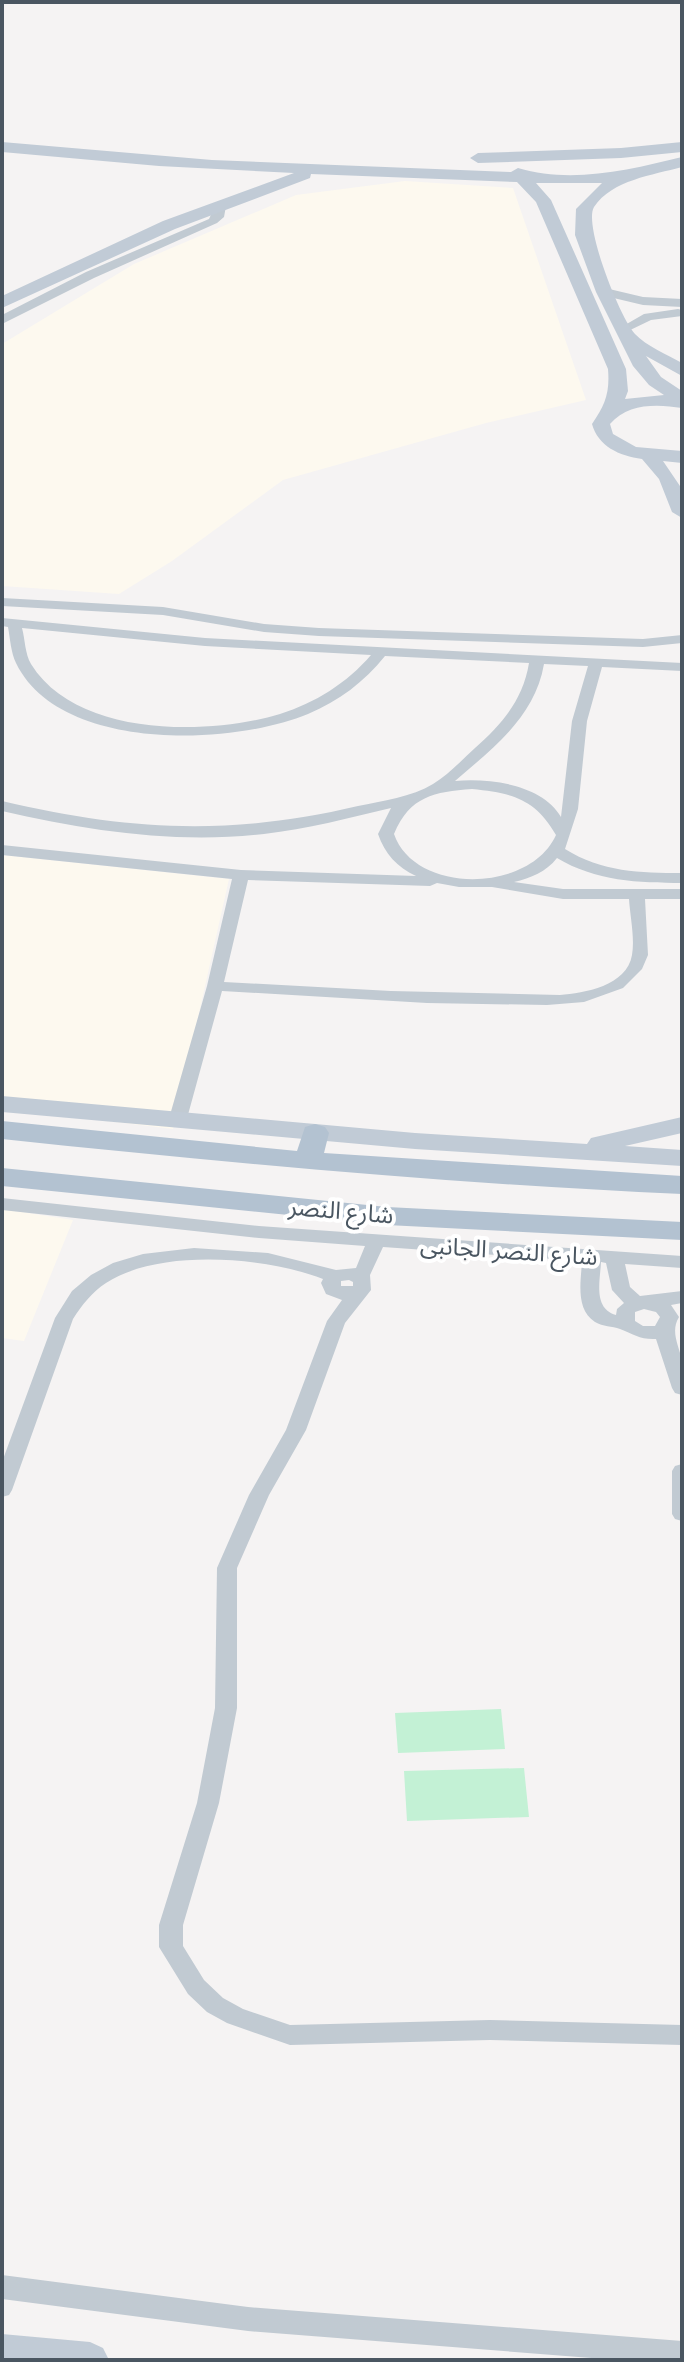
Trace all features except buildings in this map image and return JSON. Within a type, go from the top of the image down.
[{"type":"main road","name":"شارع النصر","points":[[2,1130],[309,1161],[682,1185]]},
{"type":"main road","points":[[309,1161],[315,1133]]},
{"type":"main road","name":"شارع النصر","points":[[2,1177],[372,1214],[682,1231]]},
{"type":"street","points":[[2,134],[200,152],[298,157],[515,158],[682,147]]},
{"type":"street","points":[[2,147],[96,158],[585,179],[634,175],[644,161],[621,153]]},
{"type":"street","points":[[664,149],[667,156],[682,161]]},
{"type":"street","points":[[450,158],[482,161],[490,165],[486,169],[459,173]]},
{"type":"street","points":[[515,158],[515,167],[543,200],[560,236],[620,383],[611,411],[601,424],[605,437],[615,446],[650,457],[674,472],[682,512]]},
{"type":"street","points":[[682,161],[634,175],[602,189],[584,209],[583,235],[605,292],[642,366],[655,381],[682,401]]},
{"type":"street","points":[[2,303],[130,242],[220,206],[324,170]]},
{"type":"street","points":[[2,320],[90,275],[213,221],[218,217],[220,206]]},
{"type":"street","points":[[560,236],[583,235]]},
{"type":"street","points":[[605,292],[643,301],[682,303]]},
{"type":"street","points":[[626,333],[648,317],[682,312]]},
{"type":"street","points":[[626,333],[682,371]]},
{"type":"street","points":[[620,383],[637,385],[655,381]]},
{"type":"street","points":[[611,411],[628,404],[649,401],[682,401]]},
{"type":"street","points":[[650,457],[682,457]]},
{"type":"street","points":[[2,602],[211,617],[264,628],[431,638],[643,643],[682,639]]},
{"type":"street","points":[[101,633],[92,624],[95,617],[121,609]]},
{"type":"street","points":[[205,642],[218,630],[211,617]]},
{"type":"street","points":[[380,653],[343,690],[283,719],[214,731],[154,730],[109,723],[82,713],[51,694],[27,672],[18,656],[8,622],[205,642],[682,667]]},
{"type":"street","points":[[437,789],[519,712],[531,692],[537,661]]},
{"type":"street","points":[[488,883],[523,876],[538,869],[558,852],[575,784],[580,714],[596,663]]},
{"type":"street","points":[[2,806],[116,827],[221,832],[304,823],[437,789],[474,784],[512,790],[542,803],[560,823],[563,834]]},
{"type":"street","points":[[411,798],[392,814],[387,824],[389,845],[405,863],[434,877],[451,881]]},
{"type":"street","points":[[2,850],[241,875],[488,883],[553,893],[682,894]]},
{"type":"street","points":[[558,852],[581,866],[611,875],[682,878]]},
{"type":"street","points":[[177,1122],[215,986],[241,875]]},
{"type":"street","points":[[215,986],[435,999],[563,999],[595,994],[621,982],[637,965],[640,955],[637,894]]},
{"type":"street","points":[[2,1104],[315,1133],[682,1158]]},
{"type":"street","points":[[554,1149],[616,1141],[682,1125]]},
{"type":"street","name":"شارع النصر الجانبى","points":[[2,1204],[211,1228],[375,1242],[682,1262]]},
{"type":"street","points":[[375,1242],[359,1284],[336,1321],[296,1430],[259,1495],[227,1568],[226,1708],[208,1803],[171,1925],[171,1947],[196,1987],[215,2005],[235,2016],[290,2035],[490,2030],[682,2035]]},
{"type":"street","points":[[2,1490],[64,1318],[79,1295],[103,1276],[144,1259],[186,1253],[295,1262],[334,1283]]},
{"type":"street","points":[[592,1257],[592,1308],[603,1319],[625,1323]]},
{"type":"street","points":[[614,1258],[623,1294],[664,1307]]},
{"type":"street","points":[[334,1283],[345,1272],[359,1284]]},
{"type":"street","points":[[334,1283],[338,1303],[336,1321]]},
{"type":"street","points":[[664,1307],[623,1313],[625,1323],[630,1328],[646,1333],[669,1349]]},
{"type":"street","points":[[646,1333],[664,1307]]},
{"type":"street","points":[[664,1307],[669,1349],[682,1388]]},
{"type":"street","points":[[682,1471],[682,1514]]},
{"type":"street","points":[[2,2287],[248,2319],[682,2353]]},
{"type":"street","points":[[2,2351],[90,2360]]},
{"type":"shaded area","points":[[405,181],[513,188],[586,400],[486,423],[283,480],[172,561],[119,594],[2,586],[2,344],[134,264],[296,195]]},
{"type":"shaded area","points":[[2,855],[229,879],[173,1129],[2,1108]]},
{"type":"shaded area","points":[[2,1209],[73,1220],[24,1341],[2,1338]]},
{"type":"green space","points":[[501,1709],[505,1749],[398,1753],[395,1713]]},
{"type":"green space","points":[[524,1768],[529,1817],[407,1821],[404,1771]]}]
